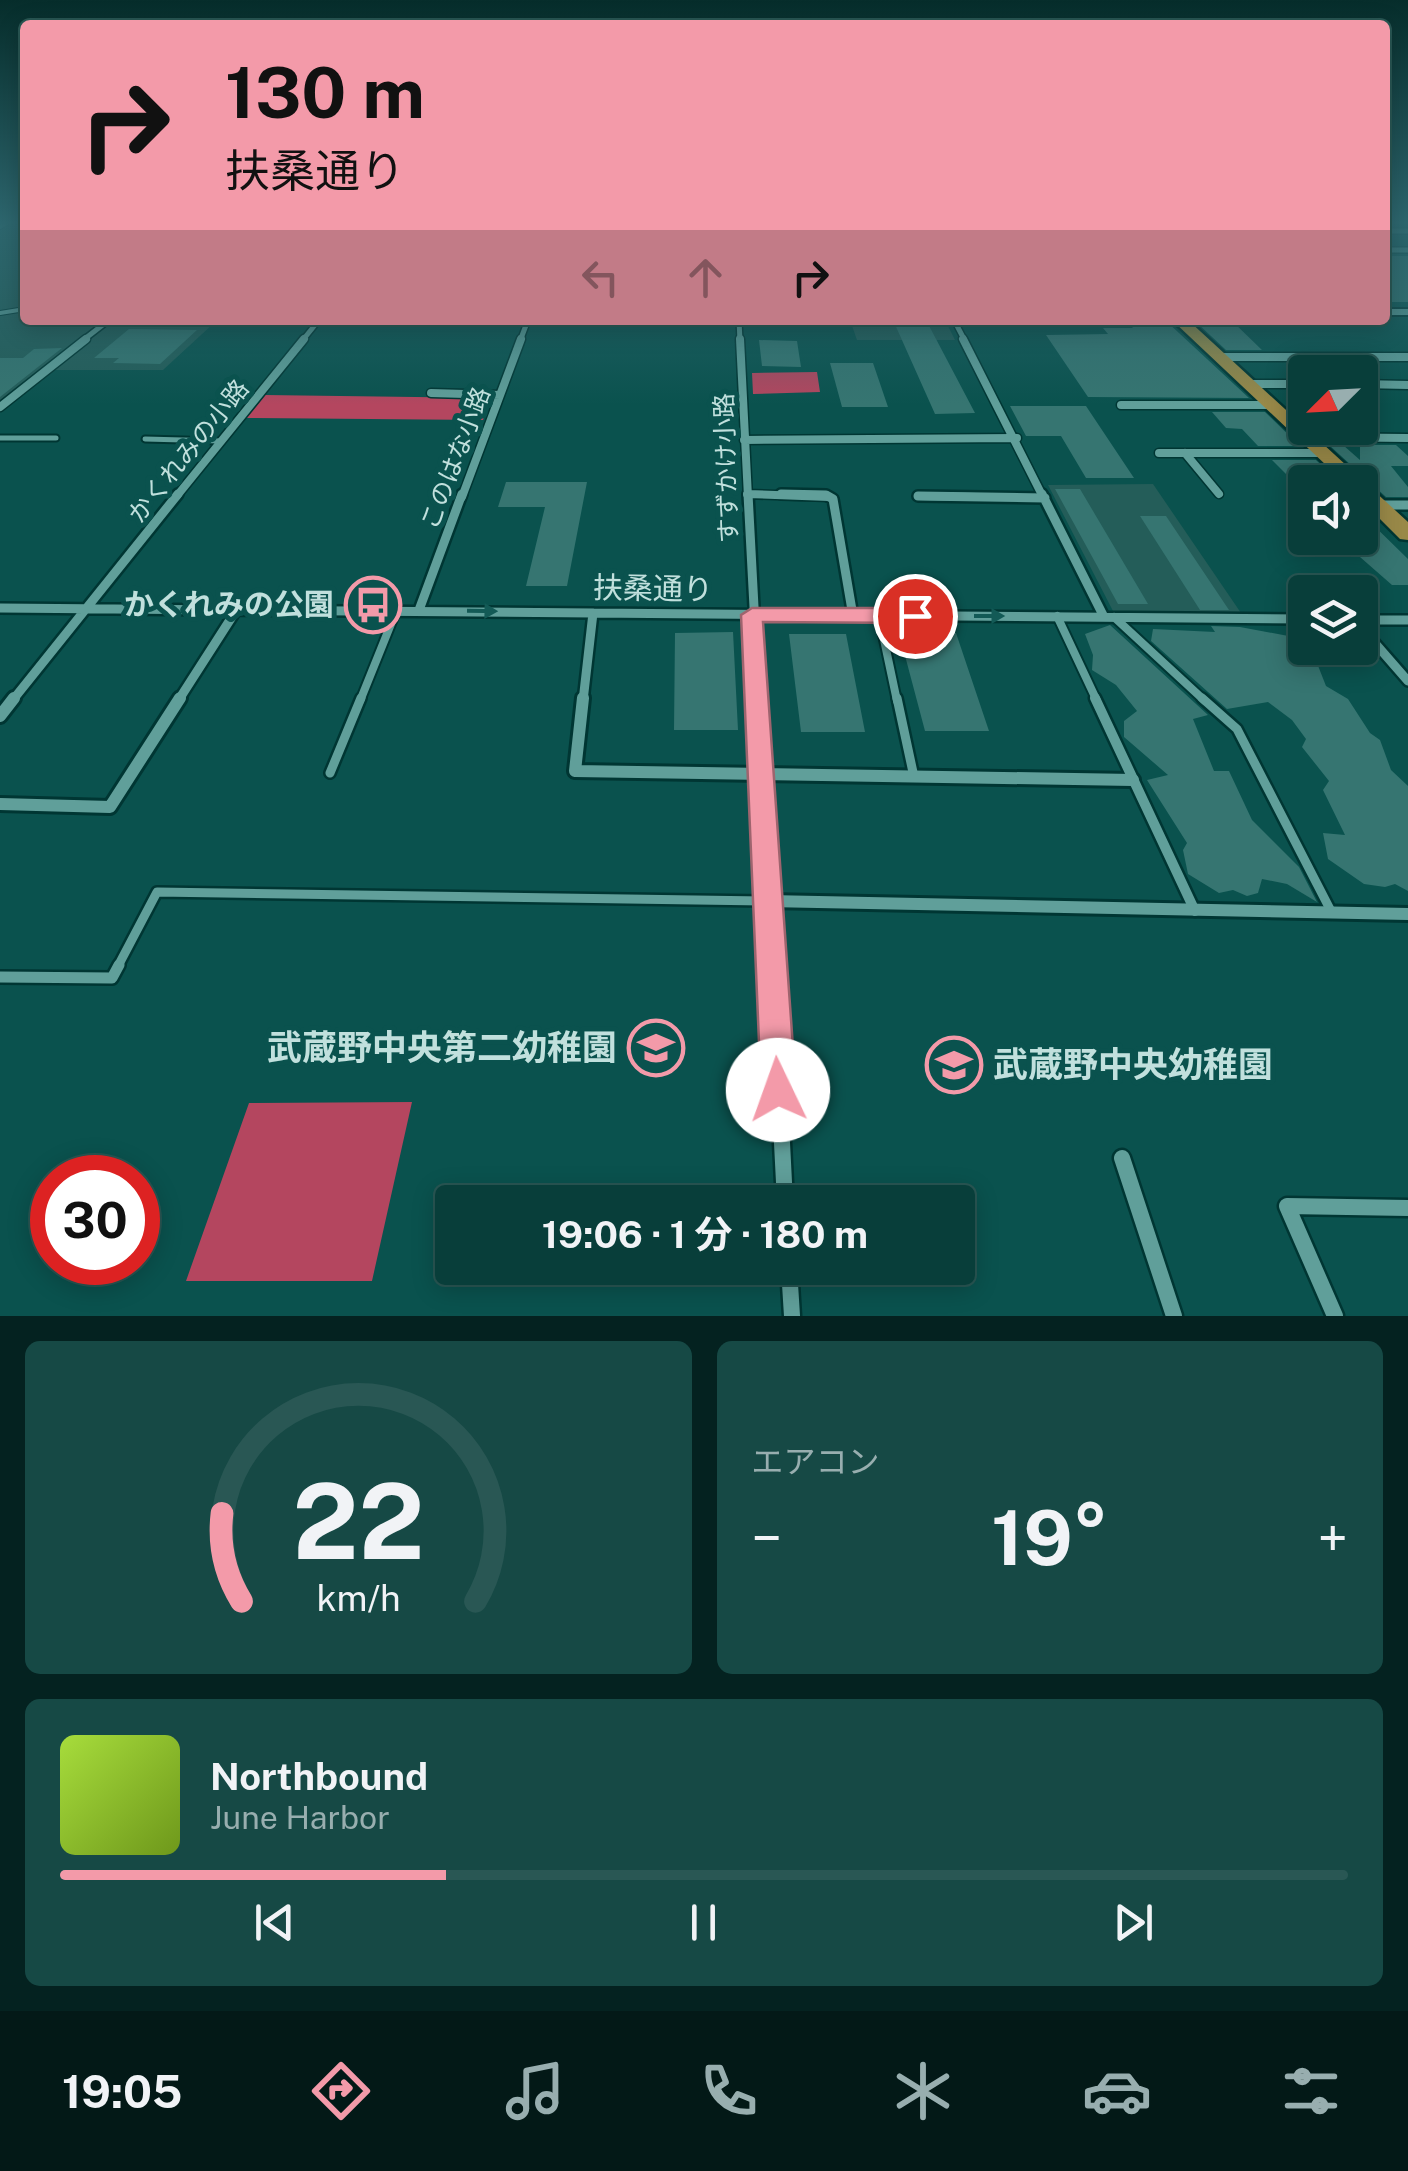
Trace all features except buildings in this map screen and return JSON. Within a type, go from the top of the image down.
[{"type":"main road","points":[[1185,325],[1288,419]]},
{"type":"main road","points":[[1315,445],[1336,465]]},
{"type":"main road","points":[[1378,507],[1408,534]]},
{"type":"street","points":[[0,407],[103,325]]},
{"type":"street","name":"かくれみの小路","points":[[0,716],[314,325]]},
{"type":"street","name":"このはな小路","points":[[419,610],[526,325]]},
{"type":"street","name":"すずかけ小路","points":[[739,325],[784,1185]]},
{"type":"street","points":[[957,325],[1109,617]]},
{"type":"street","points":[[1220,356],[1408,357]]},
{"type":"street","points":[[1250,384],[1288,384]]},
{"type":"street","points":[[1378,384],[1408,384]]},
{"type":"street","points":[[431,394],[500,394]]},
{"type":"street","points":[[1121,405],[1274,406]]},
{"type":"street","points":[[744,440],[1016,438]]},
{"type":"street","points":[[1378,438],[1408,438]]},
{"type":"street","points":[[1159,452],[1323,453]]},
{"type":"street","points":[[1186,452],[1218,494]]},
{"type":"street","points":[[747,494],[826,495],[834,499],[854,616]]},
{"type":"street","points":[[918,496],[1045,498]]},
{"type":"street","points":[[1378,500],[1408,505]]},
{"type":"street","name":"扶桑通り","points":[[0,608],[1288,619]]},
{"type":"street","points":[[0,804],[110,807],[237,610]]},
{"type":"street","points":[[593,613],[576,771],[1133,780]]},
{"type":"street","points":[[1058,616],[1195,911]]},
{"type":"street","points":[[1378,622],[1408,620]]},
{"type":"street","points":[[1378,645],[1408,681]]},
{"type":"street","points":[[768,901],[1408,914]]},
{"type":"street","points":[[1122,1158],[1174,1316]]},
{"type":"street","points":[[1335,1316],[1287,1206],[1408,1208]]},
{"type":"street","points":[[790,1285],[792,1316]]},
{"type":"lane","points":[[0,438],[56,438]]},
{"type":"lane","points":[[146,440],[221,440]]},
{"type":"lane","points":[[330,772],[395,614]]},
{"type":"lane","points":[[879,616],[914,777]]},
{"type":"lane","points":[[1109,617],[1237,729],[1332,912]]},
{"type":"lane","points":[[0,977],[112,978],[157,892],[768,901]]},
{"type":"shaded area","points":[[0,282],[20,282],[20,325],[212,325],[163,370],[52,370],[0,412]]},
{"type":"shaded area","points":[[852,325],[948,325],[955,340],[857,340]]},
{"type":"shaded area","points":[[817,372],[820,392],[753,394],[752,373]]},
{"type":"shaded area","points":[[265,395],[491,398],[483,420],[246,418]]},
{"type":"shaded area","points":[[1153,484],[1241,613],[1113,611],[1048,485]]},
{"type":"shaded area","points":[[412,1102],[372,1281],[186,1281],[249,1103]]},
{"type":"place","name":"かくれみの公園","points":[[373,605]]},
{"type":"place","name":"武蔵野中央第二幼稚園","points":[[656,1048]]},
{"type":"place","name":"武蔵野中央幼稚園","points":[[954,1065]]},
{"type":"route","points":[[778,1090],[752,615],[915,616]]}]
